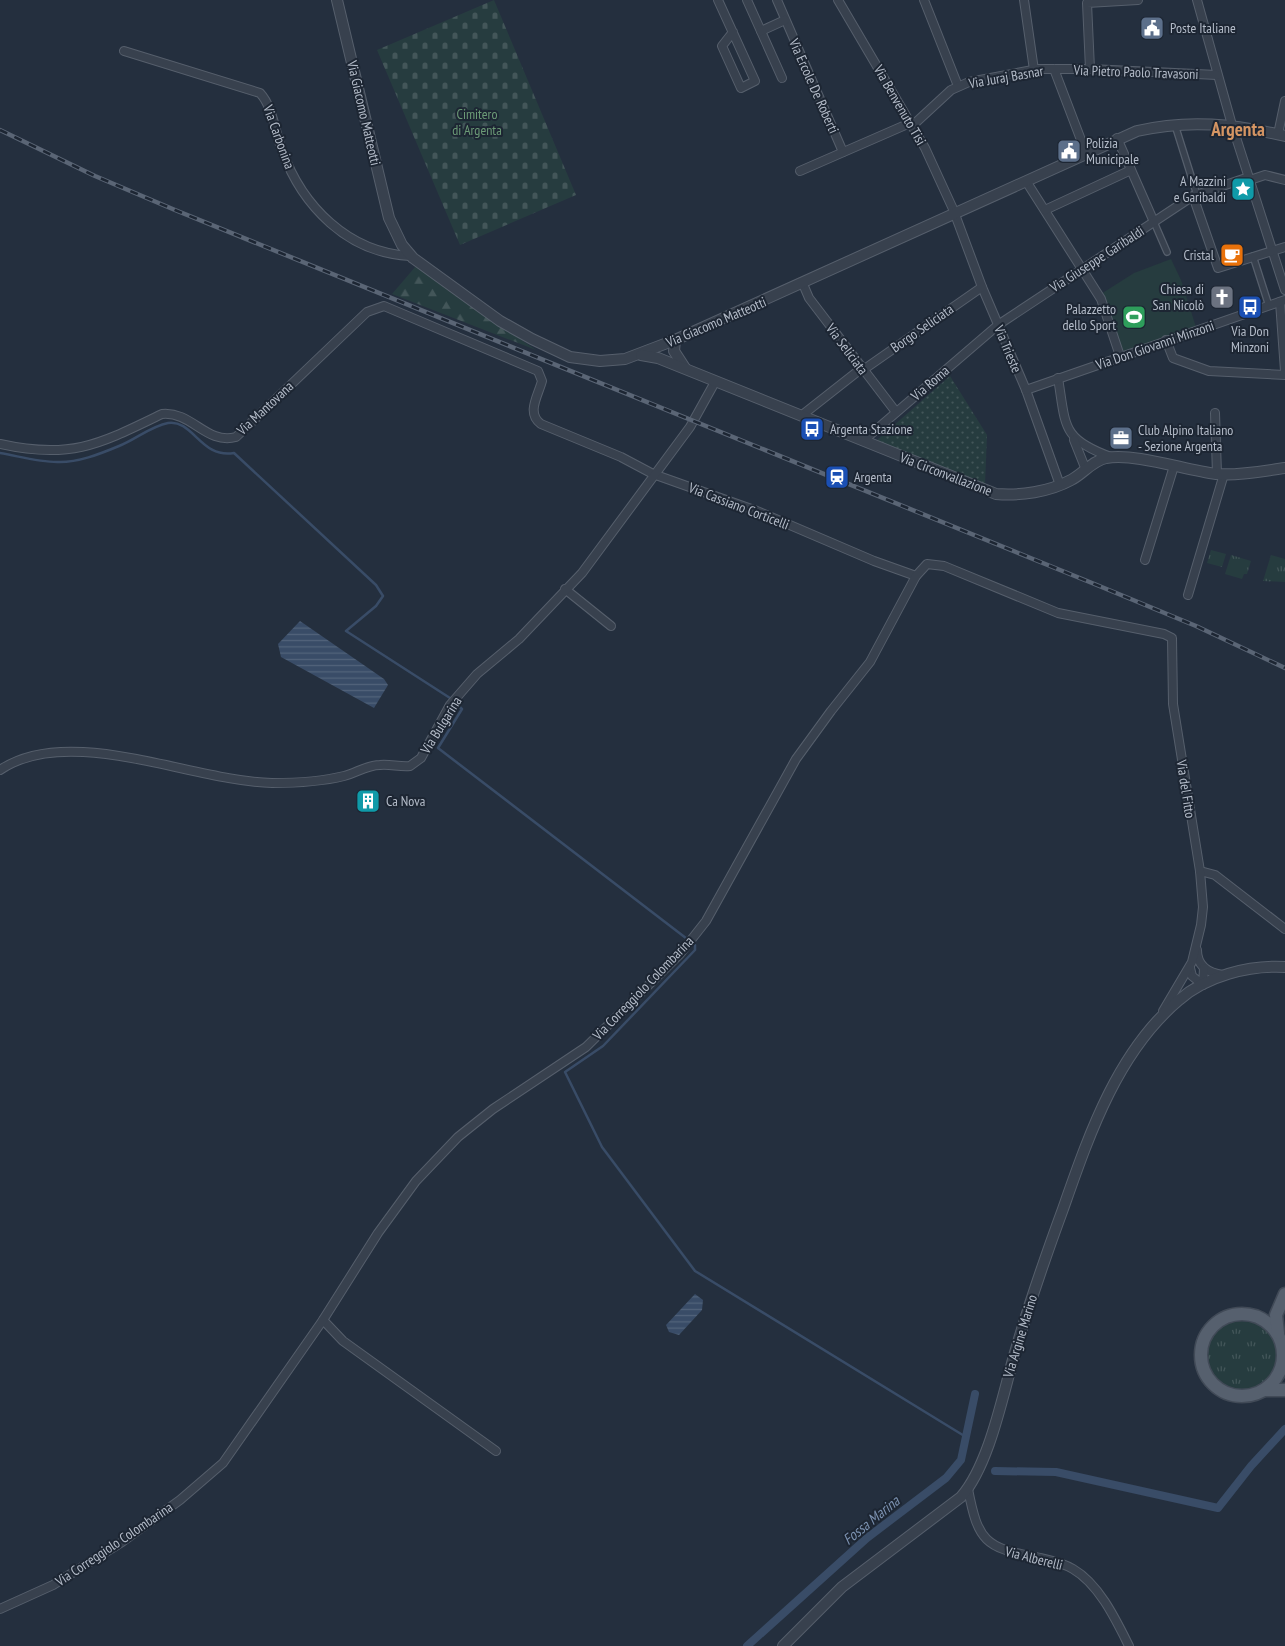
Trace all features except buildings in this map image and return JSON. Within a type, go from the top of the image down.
[{"type":"main road","points":[[1285,1293],[1271,1308],[1253,1316],[1230,1316],[1210,1328],[1203,1342],[1202,1365],[1208,1379],[1226,1394],[1242,1397],[1264,1390],[1285,1390]]},
{"type":"main road","points":[[1264,1390],[1283,1372],[1283,1351],[1278,1336],[1276,1315],[1285,1293]]},
{"type":"main road","points":[[1253,1316],[1270,1325],[1278,1336]]},
{"type":"street","name":"Via Giacomo Matteotti","points":[[337,0],[389,218],[402,245],[410,256],[500,320],[562,353],[578,359],[600,361],[625,359],[675,340],[803,284],[1117,138],[1137,131],[1175,126],[1232,125],[1281,135]]},
{"type":"street","points":[[718,0],[733,32],[755,81],[741,88],[722,46],[733,32]]},
{"type":"street","name":"Via Ercole De Roberti","points":[[748,0],[782,78]]},
{"type":"street","name":"Via Ercole De Roberti","points":[[777,0],[843,152]]},
{"type":"street","name":"Via Benvenuto Tisi","points":[[838,0],[911,124],[955,214]]},
{"type":"street","points":[[924,0],[958,86]]},
{"type":"street","points":[[1024,0],[1034,70]]},
{"type":"street","points":[[1090,69],[1088,3],[1138,0]]},
{"type":"street","points":[[1197,0],[1232,125],[1285,290]]},
{"type":"street","points":[[761,31],[786,20]]},
{"type":"street","name":"Via Carbonina","points":[[124,51],[260,93],[268,104],[282,151],[297,183],[318,213],[342,233],[371,248],[391,254],[410,256]]},
{"type":"street","points":[[1054,69],[1086,153]]},
{"type":"street","name":"Via Juraj Basnar","points":[[800,171],[911,124],[958,86],[969,82],[1034,70],[1054,69]]},
{"type":"street","name":"Via Pietro Paolo Travasoni","points":[[1054,69],[1217,75]]},
{"type":"street","points":[[1281,135],[1285,101]]},
{"type":"street","points":[[1175,126],[1218,268],[1285,246]]},
{"type":"street","points":[[1117,138],[1168,252]]},
{"type":"street","points":[[1044,210],[1131,170]]},
{"type":"street","name":"Via Giuseppe Garibaldi","points":[[998,325],[1082,268],[1195,196],[1265,175],[1285,180]]},
{"type":"street","points":[[1026,181],[1082,268],[1105,308],[1120,356]]},
{"type":"street","name":"Via Trieste","points":[[955,214],[982,287],[1026,390],[1060,485]]},
{"type":"street","points":[[1253,256],[1269,306]]},
{"type":"street","name":"Via Seliciata","points":[[803,284],[809,298],[896,412]]},
{"type":"street","name":"Borgo Seliciata","points":[[801,416],[862,369],[982,287]]},
{"type":"street","points":[[1283,301],[1285,371]]},
{"type":"street","name":"Via Don Giovanni Minzoni","points":[[1026,390],[1283,301]]},
{"type":"street","name":"Via Cassiano Corticelli","points":[[367,312],[379,306],[388,307],[538,371],[542,381],[533,409],[536,420],[621,457],[653,474],[757,511],[874,561],[916,576]]},
{"type":"street","name":"Via Mantovana","points":[[0,444],[36,450],[66,450],[92,446],[162,414],[173,413],[212,435],[225,440],[236,437],[367,312]]},
{"type":"street","name":"Via Roma","points":[[863,442],[998,325]]},
{"type":"street","name":"Via Circonvallazione","points":[[675,340],[673,348],[679,360],[687,370],[701,377]]},
{"type":"street","points":[[1164,341],[1173,358],[1209,371],[1285,375]]},
{"type":"street","name":"Via Circonvallazione","points":[[639,354],[658,358],[701,377],[996,494],[1014,495],[1060,485],[1086,470],[1097,461],[1113,458],[1220,474],[1285,468]]},
{"type":"street","points":[[1058,378],[1066,423],[1086,470]]},
{"type":"street","name":"Via Bulgarina","points":[[0,770],[10,763],[41,753],[69,751],[105,754],[244,782],[304,783],[325,780],[379,765],[410,766],[421,758],[454,702],[477,674],[519,639],[582,573],[653,474],[700,413],[715,382]]},
{"type":"street","points":[[1188,595],[1220,474],[1215,413]]},
{"type":"street","points":[[1072,436],[1086,447],[1113,458]]},
{"type":"street","points":[[1145,560],[1174,466]]},
{"type":"street","name":"Via del Fitto","points":[[916,576],[927,564],[937,564],[1058,613],[1168,635],[1173,642],[1172,690],[1176,728],[1200,871],[1203,907],[1197,946],[1190,968],[1155,1023]]},
{"type":"street","name":"Via Correggiolo Colombarina","points":[[0,1609],[53,1585],[122,1542],[180,1500],[223,1463],[323,1320],[378,1233],[411,1189],[458,1138],[493,1109],[586,1047],[674,960],[706,921],[774,796],[796,760],[831,711],[870,662],[916,576]]},
{"type":"street","points":[[565,590],[611,626]]},
{"type":"street","points":[[1200,871],[1215,875],[1285,929]]},
{"type":"street","name":"Via del Fitto","points":[[1197,946],[1198,959],[1204,968],[1203,985]]},
{"type":"street","points":[[1190,968],[1192,976],[1203,985],[1225,976],[1261,968],[1285,967]]},
{"type":"street","points":[[1204,968],[1225,976]]},
{"type":"street","name":"Via Argine Marino","points":[[783,1646],[842,1587],[961,1497],[968,1489],[983,1458],[1024,1322],[1080,1161],[1103,1105],[1124,1067],[1155,1023],[1178,1000],[1203,985]]},
{"type":"street","points":[[323,1320],[343,1341],[496,1451]]},
{"type":"street","name":"Via Alberelli","points":[[968,1489],[977,1526],[990,1544],[1000,1550],[1062,1563],[1074,1570],[1086,1579],[1098,1594],[1129,1646]]},
{"type":"green space","name":"Cimitero di Argenta","points":[[494,0],[576,195],[460,245],[377,50]]},
{"type":"green space","points":[[1171,259],[1181,280],[1196,327],[1123,352],[1101,294],[1134,273]]},
{"type":"green space","points":[[416,266],[536,350],[392,294]]},
{"type":"green space","points":[[950,376],[987,435],[985,485],[876,441]]},
{"type":"green space","points":[[1211,550],[1226,554],[1222,567],[1207,563]]},
{"type":"green space","points":[[1231,555],[1251,561],[1247,574],[1244,574],[1242,579],[1225,574]]},
{"type":"green space","points":[[1271,555],[1285,559],[1285,582],[1263,581]]},
{"type":"green space","points":[[1242,1321],[1255,1324],[1267,1331],[1274,1343],[1277,1356],[1274,1369],[1267,1381],[1255,1388],[1242,1391],[1229,1388],[1217,1381],[1210,1369],[1207,1356],[1210,1343],[1217,1331],[1229,1324]]},
{"type":"water","points":[[300,621],[384,679],[388,685],[374,708],[281,657],[278,644]]},
{"type":"water","points":[[695,1294],[703,1300],[702,1310],[679,1335],[669,1332],[666,1325]]},
{"type":"waterway","points":[[0,453],[43,461],[72,461],[112,449],[162,425],[177,423],[213,450],[223,453],[234,453],[376,585],[383,596],[376,606],[346,631],[450,698],[462,709],[438,748],[695,945],[695,950],[603,1046],[565,1072],[602,1147],[695,1271],[966,1437]]},
{"type":"waterway","name":"Fossa Marina","points":[[747,1646],[867,1538],[946,1478],[961,1460],[975,1394]]},
{"type":"waterway","points":[[995,1471],[1056,1472],[1218,1508],[1251,1466],[1285,1429]]},
{"type":"railway","points":[[0,130],[95,176],[175,210],[1092,583],[1196,626],[1285,668]]},
{"type":"place","name":"Poste Italiane","points":[[1152,28]]},
{"type":"place","name":"Polizia Municipale","points":[[1069,151]]},
{"type":"place","name":"A Mazzini e Garibaldi","points":[[1243,189]]},
{"type":"place","name":"Cristal","points":[[1232,255]]},
{"type":"place","name":"Chiesa di San Nicolò","points":[[1222,297]]},
{"type":"place","name":"Via Don Minzoni","points":[[1250,307]]},
{"type":"place","name":"Palazzetto dello Sport","points":[[1134,317]]},
{"type":"place","name":"Argenta Stazione","points":[[812,429]]},
{"type":"place","name":"Club Alpino Italiano - Sezione Argenta","points":[[1121,438]]},
{"type":"place","name":"Argenta","points":[[837,477]]},
{"type":"place","name":"Ca Nova","points":[[368,801]]},
{"type":"district","name":"Argenta","points":[[1238,129]]}]
